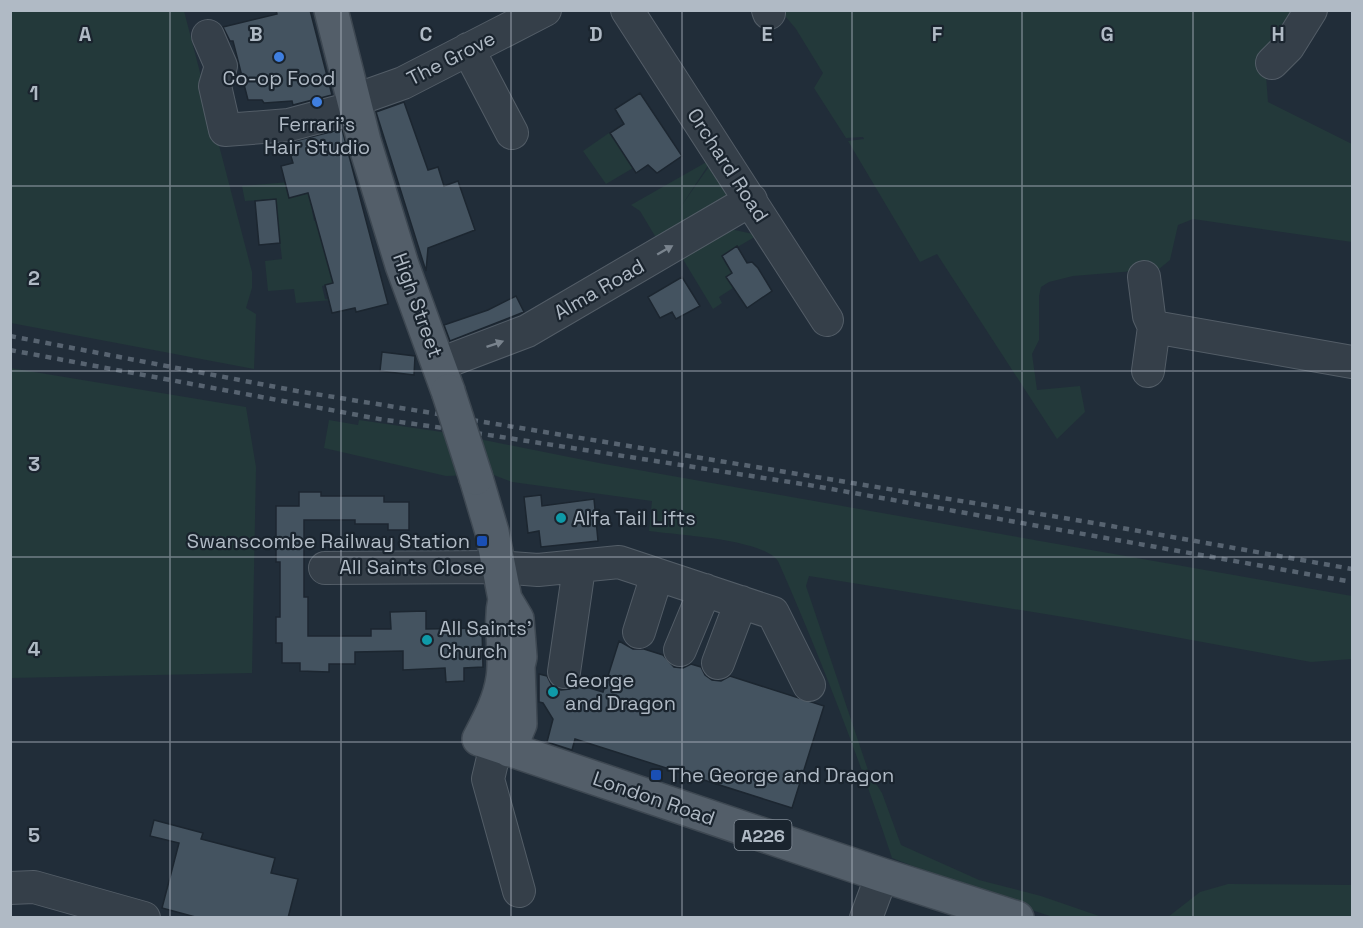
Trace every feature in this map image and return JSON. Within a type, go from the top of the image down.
[{"type":"main road","name":"High Street","points":[[331,10],[355,103],[402,265],[444,377],[489,519],[502,583],[517,619],[520,657],[527,667],[504,748]]},
{"type":"main road","name":"High Street","points":[[502,583],[501,616],[504,661],[502,683],[495,707],[504,748]]},
{"type":"main road","name":"London Road","points":[[504,748],[1017,918]]},
{"type":"street","name":"The Grove","points":[[208,36],[220,66],[215,86],[225,130],[289,125],[355,103],[397,86],[545,10]]},
{"type":"street","name":"Orchard Road","points":[[627,10],[827,320]]},
{"type":"street","points":[[1272,63],[1288,47],[1311,10]]},
{"type":"street","points":[[468,49],[512,133]]},
{"type":"street","name":"Alma Road","points":[[444,377],[751,200]]},
{"type":"street","points":[[1144,277],[1149,316],[1154,327],[1148,371]]},
{"type":"street","points":[[1154,327],[1353,362]]},
{"type":"street","name":"All Saints Close","points":[[325,568],[502,583],[538,570],[579,568],[619,562],[773,613],[809,685]]},
{"type":"street","points":[[564,672],[579,568]]},
{"type":"street","points":[[639,632],[657,575]]},
{"type":"street","points":[[680,650],[705,590]]},
{"type":"street","points":[[718,663],[741,602]]},
{"type":"street","points":[[504,748],[488,779],[519,891]]},
{"type":"street","points":[[866,918],[882,875]]},
{"type":"street","points":[[10,888],[34,887],[143,917]]},
{"type":"green space","points":[[10,11],[184,11],[252,272],[252,288],[246,308],[256,314],[254,369],[11,323]]},
{"type":"green space","points":[[781,11],[1300,11],[1265,63],[1268,102],[1352,144],[1352,242],[1193,219],[1178,225],[1170,260],[1159,269],[1073,276],[1049,282],[1041,287],[1039,340],[1032,354],[1037,390],[1080,386],[1085,412],[1057,439],[937,254],[920,262],[848,141],[864,139],[863,137],[846,138],[814,88],[823,73],[796,29]]},
{"type":"green space","points":[[628,130],[633,168],[606,184],[583,151],[609,133],[613,139]]},
{"type":"green space","points":[[710,160],[658,241],[640,211],[631,205]]},
{"type":"green space","points":[[710,165],[726,187],[728,197],[661,235]]},
{"type":"green space","points":[[301,181],[298,196],[308,193],[311,205],[319,203],[332,206],[312,211],[314,221],[326,218],[347,280],[322,286],[325,299],[332,300],[296,303],[294,289],[268,291],[265,261],[282,259],[275,199],[245,201],[242,186]]},
{"type":"green space","points":[[730,229],[758,235],[722,256],[727,265],[736,260],[742,266],[726,277],[733,288],[719,297],[722,303],[713,309],[681,256]]},
{"type":"green space","points":[[10,368],[246,407],[256,467],[252,673],[11,678]]},
{"type":"green space","points":[[329,420],[358,425],[359,420],[449,433],[599,463],[1352,596],[1352,659],[1311,662],[1082,620],[809,576],[806,586],[869,773],[882,793],[901,845],[979,880],[1041,896],[1102,917],[1053,917],[995,898],[892,858],[824,671],[778,561],[769,554],[738,543],[718,539],[649,531],[652,501],[512,482],[491,474],[446,476],[324,448]]},
{"type":"green space","points":[[1228,884],[1352,885],[1352,917],[1168,917],[1200,892]]},
{"type":"building","points":[[276,10],[310,10],[332,95],[293,105],[292,101],[264,103],[262,100],[248,100],[233,41],[230,41],[223,27],[277,14]]},
{"type":"building","points":[[640,93],[682,156],[657,173],[648,165],[636,173],[610,133],[624,124],[615,109]]},
{"type":"building","points":[[404,102],[428,170],[438,167],[444,186],[458,181],[475,230],[428,248],[426,271],[376,112]]},
{"type":"building","points":[[342,129],[388,304],[356,312],[355,308],[332,313],[325,285],[333,283],[308,193],[289,198],[281,166],[293,163],[287,143]]},
{"type":"building","points":[[276,199],[280,243],[259,245],[255,201]]},
{"type":"building","points":[[737,246],[747,263],[752,262],[758,268],[772,291],[747,308],[726,277],[732,273],[722,256]]},
{"type":"building","points":[[682,277],[700,306],[676,319],[672,312],[660,318],[648,297]]},
{"type":"building","points":[[516,296],[524,312],[450,341],[444,325],[488,310]]},
{"type":"building","points":[[382,352],[415,356],[414,375],[380,371]]},
{"type":"building","points":[[299,492],[321,492],[321,496],[384,496],[384,502],[409,502],[409,530],[388,530],[388,524],[355,524],[355,520],[304,520],[304,597],[308,597],[308,636],[371,636],[371,629],[391,629],[390,612],[426,611],[426,629],[482,628],[483,667],[464,668],[464,681],[446,682],[445,668],[403,670],[403,651],[355,652],[355,664],[329,664],[329,672],[300,671],[300,663],[282,663],[282,643],[276,643],[276,617],[280,617],[280,562],[276,562],[276,506],[299,506]]},
{"type":"building","name":"Alfa Tail Lifts","points":[[541,495],[542,506],[594,499],[598,541],[541,547],[539,531],[528,533],[524,497]]},
{"type":"building","points":[[619,641],[633,649],[644,649],[663,655],[674,667],[683,668],[691,664],[701,667],[705,675],[712,680],[721,681],[730,676],[824,706],[792,808],[575,739],[572,750],[547,742],[553,719],[543,703],[539,702],[539,674],[547,676],[552,686],[561,690],[570,689],[576,684],[603,692]]},
{"type":"building","points":[[154,820],[203,833],[201,839],[275,858],[271,873],[298,879],[288,918],[199,918],[162,908],[179,843],[150,836]]},
{"type":"railway","points":[[10,336],[297,391],[438,414]]},
{"type":"railway","points":[[10,350],[379,419],[443,428]]},
{"type":"railway","points":[[472,420],[1094,523],[1352,569]]},
{"type":"railway","points":[[476,433],[809,485],[1352,582]]},
{"type":"place","name":"Co-op Food","points":[[279,57]]},
{"type":"place","name":"Ferrari's Hair Studio","points":[[317,102]]},
{"type":"place","name":"Alfa Tail Lifts","points":[[561,518]]},
{"type":"place","name":"Swanscombe Railway Station","points":[[482,541]]},
{"type":"place","name":"All Saints' Church","points":[[427,640]]},
{"type":"place","name":"George and Dragon","points":[[553,692]]},
{"type":"place","name":"The George and Dragon","points":[[656,775]]}]
